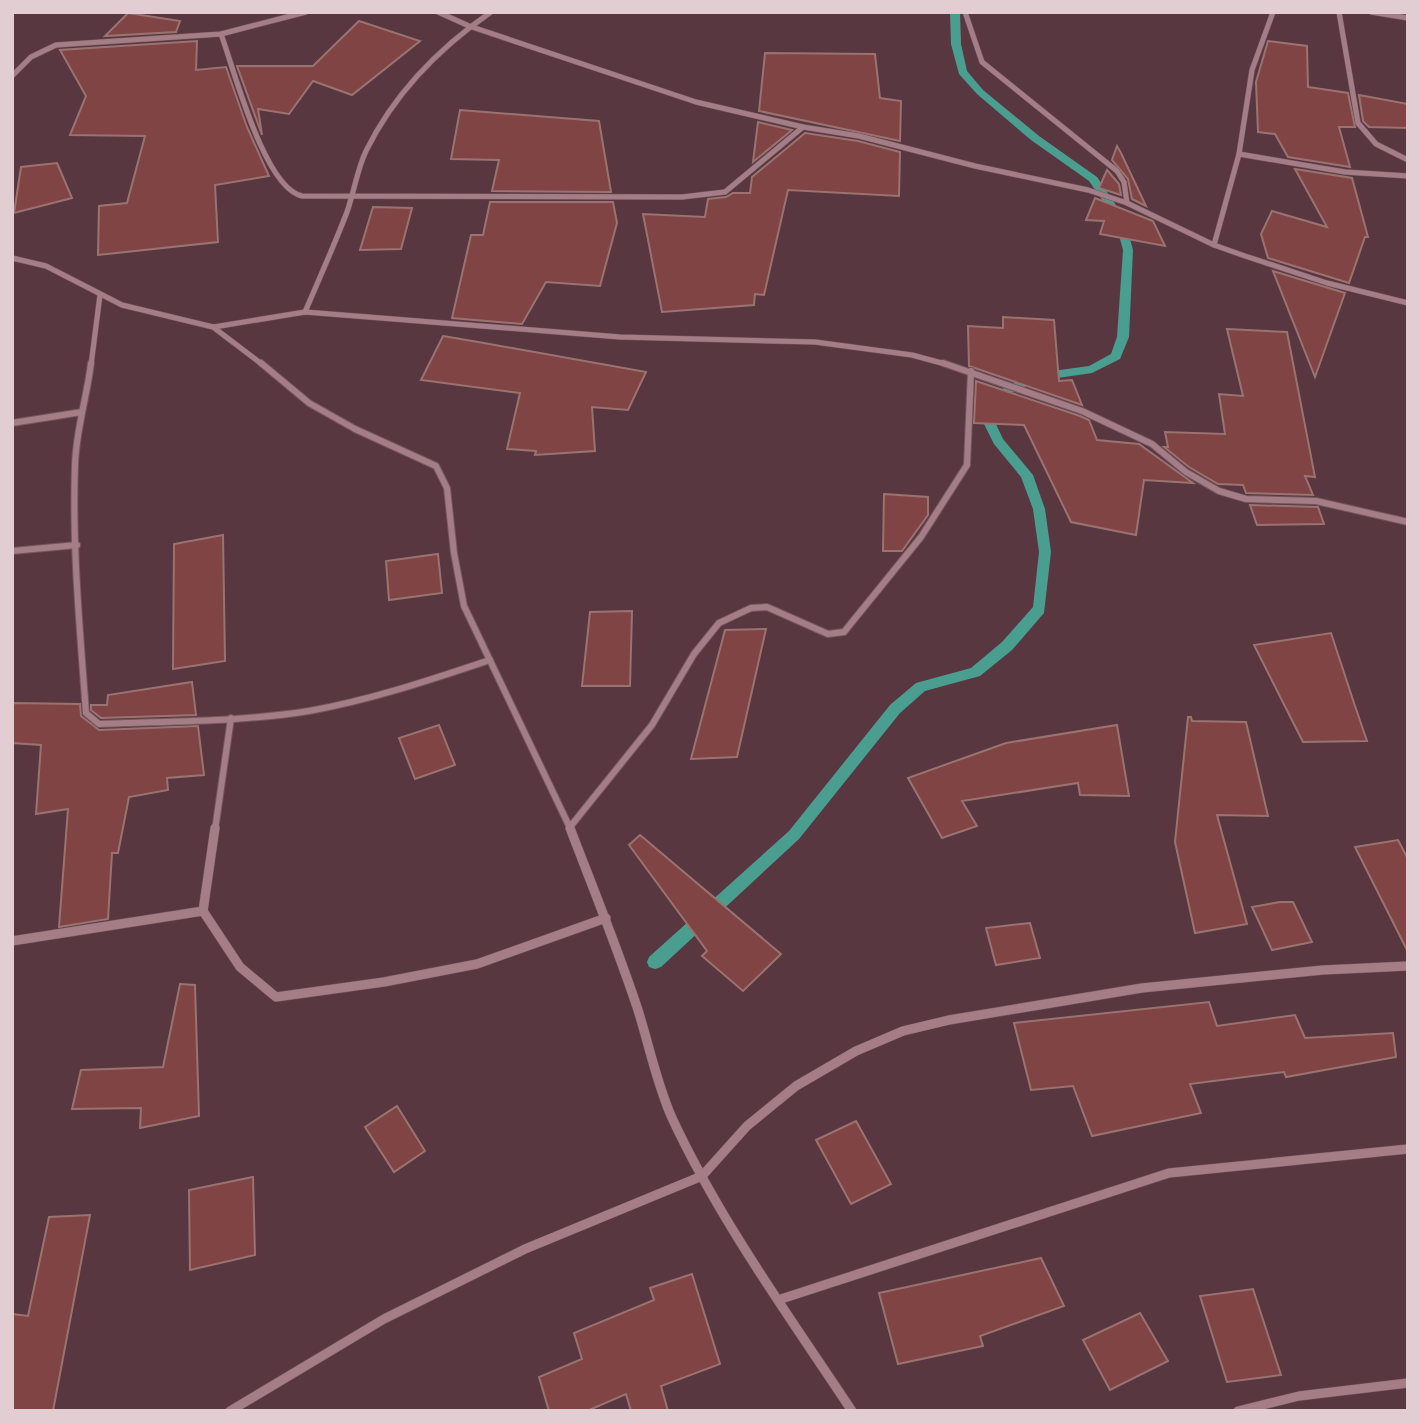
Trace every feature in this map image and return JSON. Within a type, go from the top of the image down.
[{"type":"street","points":[[12,76],[23,61],[37,51],[55,45],[221,34],[306,12]]},
{"type":"street","points":[[438,12],[469,26],[696,102],[803,127],[859,136],[975,166],[1088,190],[1127,203],[1214,245],[1327,283],[1408,303]]},
{"type":"street","points":[[305,312],[352,197],[364,154],[384,116],[469,26],[491,12]]},
{"type":"street","points":[[965,12],[982,62],[1117,171],[1125,182],[1127,203]]},
{"type":"street","points":[[1214,245],[1239,155],[1252,70],[1273,12]]},
{"type":"street","points":[[1339,12],[1358,124],[1376,144],[1408,160]]},
{"type":"street","points":[[1371,12],[1408,18]]},
{"type":"street","points":[[221,34],[248,112],[274,170],[292,193],[302,197],[682,197],[709,194],[725,191],[803,127]]},
{"type":"street","points":[[1239,155],[1345,172],[1408,176]]},
{"type":"street","points":[[12,258],[46,266],[122,305],[213,327],[305,312],[620,337],[762,338],[912,355],[971,372],[1082,411],[1152,444],[1186,472],[1219,492],[1247,499],[1316,501],[1408,523]]},
{"type":"street","points":[[100,295],[75,466],[86,713],[99,724],[303,712],[345,704],[490,660]]},
{"type":"street","points":[[213,327],[285,382],[309,404],[355,429],[436,466],[443,475],[464,606],[547,773],[570,827],[606,918],[637,1007],[656,1076],[672,1117],[702,1176],[778,1300],[852,1411]]},
{"type":"street","points":[[570,827],[652,725],[694,654],[719,623],[751,608],[767,607],[828,634],[844,632],[921,537],[967,466],[971,372]]},
{"type":"street","points":[[12,422],[82,412]]},
{"type":"street","points":[[12,551],[77,545]]},
{"type":"street","points":[[231,718],[203,911],[240,967],[265,991],[276,997],[384,982],[477,964],[606,918]]},
{"type":"street","points":[[12,941],[203,911]]},
{"type":"street","points":[[230,1411],[384,1319],[502,1261],[702,1176],[747,1126],[796,1086],[856,1051],[902,1031],[961,1018],[1131,990],[1323,970],[1408,966]]},
{"type":"street","points":[[778,1300],[1169,1173],[1408,1149]]},
{"type":"street","points":[[1238,1411],[1298,1396],[1408,1383]]},
{"type":"building","points":[[128,13],[180,21],[176,32],[105,36]]},
{"type":"building","points":[[359,21],[420,41],[352,95],[313,81],[289,114],[258,109],[262,135],[237,66],[313,66]]},
{"type":"building","points":[[197,41],[196,70],[226,67],[247,127],[269,176],[215,185],[218,242],[98,255],[99,206],[127,203],[145,136],[70,135],[86,96],[60,50]]},
{"type":"building","points":[[1268,41],[1307,46],[1308,87],[1348,93],[1355,127],[1339,127],[1350,167],[1288,157],[1275,134],[1258,132],[1256,82]]},
{"type":"building","points":[[765,53],[875,54],[880,98],[901,101],[900,141],[759,111]]},
{"type":"building","points":[[1359,95],[1408,104],[1408,128],[1369,127],[1363,121]]},
{"type":"building","points":[[460,110],[599,121],[611,192],[492,191],[499,160],[451,159]]},
{"type":"building","points":[[758,122],[792,130],[753,162]]},
{"type":"building","points":[[805,133],[858,141],[900,152],[899,196],[788,190],[764,295],[755,294],[754,305],[662,312],[643,214],[705,217],[708,199],[726,197],[733,193],[750,193],[752,177]]},
{"type":"building","points":[[1117,146],[1146,206],[1132,199],[1128,179],[1112,160]]},
{"type":"building","points":[[57,163],[72,198],[14,213],[21,167]]},
{"type":"building","points":[[1295,169],[1352,178],[1368,237],[1365,237],[1349,283],[1268,258],[1261,234],[1272,211],[1327,227]]},
{"type":"building","points":[[1107,170],[1119,184],[1121,195],[1099,188]]},
{"type":"building","points":[[1095,198],[1153,221],[1165,246],[1100,234],[1104,221],[1086,220]]},
{"type":"building","points":[[490,202],[613,202],[617,223],[600,286],[546,282],[522,324],[452,318],[471,235],[483,235]]},
{"type":"building","points":[[373,207],[412,208],[401,249],[360,250]]},
{"type":"building","points":[[1273,271],[1345,293],[1315,377]]},
{"type":"building","points":[[1003,317],[1054,320],[1059,381],[1072,380],[1082,405],[969,366],[968,326],[1003,328]]},
{"type":"building","points":[[1227,329],[1287,332],[1315,477],[1305,476],[1313,495],[1246,493],[1243,485],[1218,484],[1189,467],[1164,447],[1168,447],[1165,432],[1225,434],[1219,394],[1243,396]]},
{"type":"building","points":[[443,336],[646,372],[628,410],[592,407],[595,451],[535,455],[536,451],[507,449],[520,393],[421,380]]},
{"type":"building","points":[[976,381],[1089,420],[1097,440],[1139,444],[1193,483],[1144,480],[1136,535],[1071,522],[1024,425],[974,423]]},
{"type":"building","points":[[884,494],[928,497],[928,515],[902,551],[883,551]]},
{"type":"building","points":[[1250,505],[1318,507],[1324,524],[1257,525]]},
{"type":"building","points":[[223,535],[225,661],[173,669],[174,544]]},
{"type":"building","points":[[438,554],[442,593],[389,600],[386,561]]},
{"type":"building","points":[[632,611],[630,686],[582,686],[590,612]]},
{"type":"building","points":[[766,629],[737,757],[691,759],[725,630]]},
{"type":"building","points":[[1331,633],[1367,741],[1303,742],[1254,645]]},
{"type":"building","points":[[192,682],[196,715],[101,718],[91,710],[91,705],[107,705],[108,695]]},
{"type":"building","points":[[12,703],[80,704],[81,716],[99,730],[198,726],[204,775],[167,778],[168,790],[129,797],[118,853],[112,853],[108,919],[59,927],[68,809],[36,814],[41,745],[12,743]]},
{"type":"building","points":[[1188,717],[1191,717],[1192,721],[1246,722],[1268,816],[1217,815],[1247,924],[1195,933],[1175,842]]},
{"type":"building","points":[[439,725],[455,765],[415,779],[399,738]]},
{"type":"building","points":[[1117,725],[1129,796],[1080,795],[1078,783],[962,801],[977,826],[942,838],[908,778],[1006,743]]},
{"type":"building","points":[[640,835],[781,954],[743,991],[702,956],[707,951],[629,845]]},
{"type":"building","points":[[1398,840],[1408,859],[1408,952],[1355,847]]},
{"type":"building","points":[[1293,902],[1312,942],[1272,950],[1252,907]]},
{"type":"building","points":[[1030,923],[1040,958],[996,965],[986,928]]},
{"type":"building","points":[[180,984],[195,985],[199,1116],[140,1128],[141,1108],[72,1109],[81,1070],[163,1067]]},
{"type":"building","points":[[1209,1002],[1217,1026],[1295,1015],[1305,1038],[1393,1033],[1396,1057],[1286,1077],[1284,1072],[1190,1084],[1201,1113],[1092,1136],[1073,1086],[1031,1090],[1014,1023]]},
{"type":"building","points":[[397,1106],[425,1151],[394,1172],[365,1127]]},
{"type":"building","points":[[856,1121],[891,1184],[851,1204],[816,1140]]},
{"type":"building","points":[[253,1177],[255,1255],[190,1270],[189,1190]]},
{"type":"building","points":[[90,1215],[53,1411],[12,1411],[12,1314],[28,1316],[49,1217]]},
{"type":"building","points":[[1041,1258],[1064,1306],[980,1336],[983,1346],[898,1364],[879,1293]]},
{"type":"building","points":[[692,1274],[720,1364],[661,1386],[668,1411],[631,1411],[626,1394],[587,1411],[549,1411],[539,1377],[582,1359],[574,1333],[654,1300],[650,1288]]},
{"type":"building","points":[[1253,1289],[1281,1375],[1227,1382],[1200,1296]]},
{"type":"building","points":[[1140,1313],[1168,1361],[1110,1390],[1083,1340]]},
{"type":"waterway","points":[[655,962],[794,835],[895,709],[921,687],[975,672],[1007,646],[1039,609],[1045,552],[1039,509],[1027,475],[998,441],[987,418],[991,398],[1035,377],[1092,369],[1116,356],[1123,337],[1128,250],[1119,217],[1093,179],[1035,138],[980,92],[962,72],[956,44],[955,12]]}]
